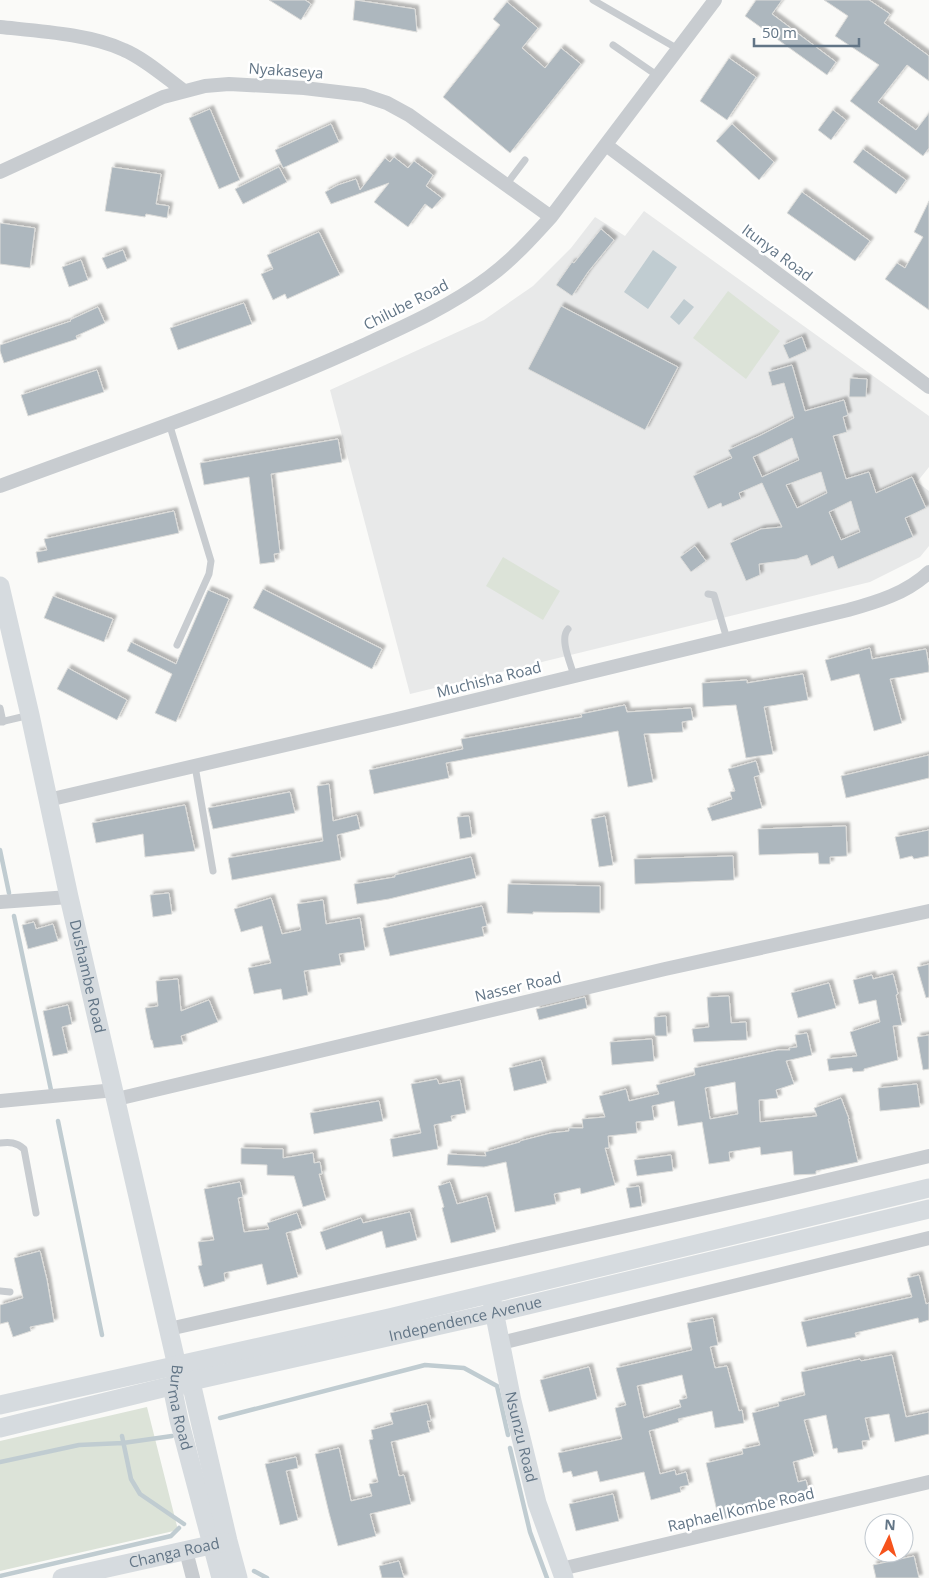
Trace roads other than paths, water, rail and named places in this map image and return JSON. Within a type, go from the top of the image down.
[{"type":"main road","name":"Dushambe Road","points":[[0,586],[177,1366]]},
{"type":"main road","name":"Independence Avenue","points":[[0,1405],[389,1318],[929,1188]]},
{"type":"main road","name":"Independence Avenue","points":[[0,1428],[929,1209]]},
{"type":"main road","name":"Nsunzu Road","points":[[491,1292],[512,1400],[537,1503],[562,1574]]},
{"type":"main road","name":"Burma Road","points":[[177,1366],[182,1384],[174,1396],[179,1420],[220,1543],[238,1578]]},
{"type":"main road","name":"Burma Road","points":[[220,1543],[221,1578]]},
{"type":"main road","name":"Changa Road","points":[[62,1578],[83,1576],[220,1543]]},
{"type":"street","name":"Chilube Road","points":[[0,486],[264,388],[444,306],[489,277],[529,241],[551,217],[715,0]]},
{"type":"street","points":[[0,27],[64,34],[103,42],[124,50],[184,91]]},
{"type":"street","name":"Nyakaseya","points":[[0,172],[163,97],[184,91],[205,86],[229,84],[304,88],[364,95],[387,103],[409,115],[551,217]]},
{"type":"street","name":"Itunya Road","points":[[606,145],[929,387]]},
{"type":"street","name":"Muchisha Road","points":[[48,800],[871,604],[908,588],[929,572]]},
{"type":"street","points":[[0,902],[69,896]]},
{"type":"street","name":"Nasser Road","points":[[0,1101],[116,1095],[665,969],[929,911]]},
{"type":"street","points":[[169,1329],[929,1156]]},
{"type":"street","points":[[500,1343],[929,1238]]},
{"type":"street","name":"Raphael Kombe Road","points":[[562,1574],[929,1482]]},
{"type":"street","points":[[186,1551],[193,1578]]},
{"type":"lane","points":[[593,0],[678,49]]},
{"type":"lane","points":[[613,45],[658,76]]},
{"type":"lane","points":[[506,184],[525,160]]},
{"type":"lane","points":[[169,423],[211,561],[209,574],[177,645]]},
{"type":"lane","points":[[708,594],[714,595],[727,639]]},
{"type":"lane","points":[[568,629],[565,632],[564,642],[574,676]]},
{"type":"lane","points":[[0,708],[1,722],[30,715]]},
{"type":"lane","points":[[195,766],[214,871]]},
{"type":"lane","points":[[0,1143],[10,1142],[18,1144],[24,1149],[36,1213]]},
{"type":"lane","points":[[0,1291],[10,1292]]},
{"type":"waterway","points":[[0,850],[9,893]]},
{"type":"waterway","points":[[14,916],[51,1090]]},
{"type":"waterway","points":[[58,1121],[102,1335]]},
{"type":"waterway","points":[[220,1418],[425,1365],[464,1368],[497,1386],[508,1435]]},
{"type":"waterway","points":[[122,1436],[131,1479],[140,1494],[184,1524]]},
{"type":"waterway","points":[[0,1462],[79,1445],[123,1443],[172,1436]]},
{"type":"waterway","points":[[510,1448],[530,1532],[547,1578]]},
{"type":"waterway","points":[[0,1576],[171,1536],[179,1528]]},
{"type":"waterway","points":[[254,1571],[267,1578]]}]
